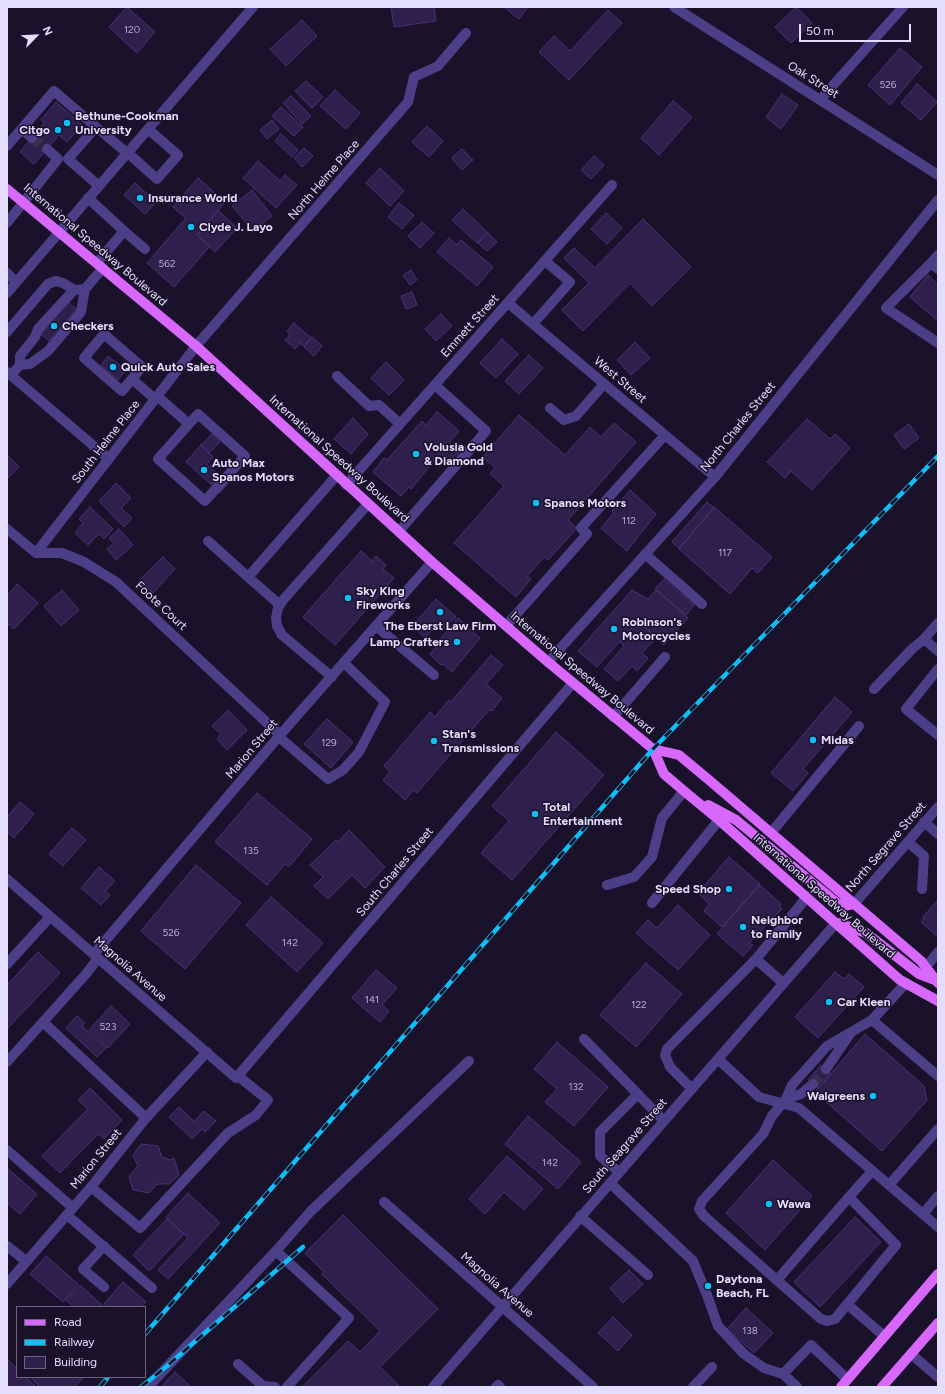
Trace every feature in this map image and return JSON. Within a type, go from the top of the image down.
[{"type":"main road","name":"International Speedway Boulevard","points":[[7,189],[196,346],[432,562],[548,662],[653,749],[679,755],[926,967],[937,981]]},
{"type":"main road","name":"International Speedway Boulevard","points":[[653,749],[664,774],[906,983],[938,1001]]},
{"type":"main road","points":[[688,794],[736,820],[837,903],[844,906],[854,904]]},
{"type":"main road","points":[[836,922],[866,933],[918,974],[937,981]]},
{"type":"main road","points":[[844,1383],[938,1274]]},
{"type":"main road","points":[[882,1387],[938,1323]]},
{"type":"street","points":[[7,293],[253,7]]},
{"type":"street","name":"Oak Street","points":[[674,7],[938,175]]},
{"type":"street","points":[[820,100],[903,7]]},
{"type":"street","name":"North Helme Place","points":[[196,346],[408,102],[414,76],[438,66],[466,34]]},
{"type":"street","points":[[7,146],[54,91],[157,179],[178,155],[148,129]]},
{"type":"street","points":[[7,223],[23,202],[63,159],[96,127]]},
{"type":"street","points":[[22,129],[32,138]]},
{"type":"street","points":[[47,149],[99,186]]},
{"type":"street","name":"Emmett Street","points":[[346,484],[435,386],[612,185]]},
{"type":"street","points":[[88,198],[145,249]]},
{"type":"street","name":"North Charles Street","points":[[548,662],[715,477],[938,201]]},
{"type":"street","points":[[109,459],[9,373],[20,365],[30,364],[48,351],[81,312],[85,289],[124,231]]},
{"type":"street","points":[[938,255],[934,266],[886,308],[938,343]]},
{"type":"street","points":[[533,324],[570,282],[545,261]]},
{"type":"street","points":[[7,273],[16,282]]},
{"type":"street","points":[[7,332],[48,284],[56,281],[63,283],[74,290],[85,289]]},
{"type":"street","points":[[20,365],[20,356],[35,337],[38,329],[74,290]]},
{"type":"street","name":"West Street","points":[[508,303],[715,477]]},
{"type":"street","points":[[104,334],[142,367],[132,379],[122,391],[84,358],[104,334]]},
{"type":"street","name":"South Helme Place","points":[[36,553],[196,346]]},
{"type":"street","points":[[337,376],[369,406],[379,405],[400,424]]},
{"type":"street","points":[[132,379],[189,424]]},
{"type":"street","points":[[550,408],[564,420],[576,416],[604,384]]},
{"type":"street","points":[[399,531],[486,431],[435,386]]},
{"type":"street","points":[[198,414],[245,456],[205,501],[158,459],[189,424],[198,414]]},
{"type":"street","points":[[506,626],[588,534],[581,528],[665,435]]},
{"type":"street","points":[[248,577],[337,475]]},
{"type":"street","points":[[332,677],[282,635],[276,626],[276,618],[280,605],[368,504]]},
{"type":"street","points":[[7,529],[36,553]]},
{"type":"street","points":[[208,541],[280,605]]},
{"type":"street","name":"Foote Court","points":[[36,553],[62,553],[84,562],[116,582],[328,780],[343,770],[359,752],[385,702],[344,663]]},
{"type":"street","points":[[645,554],[702,604]]},
{"type":"street","name":"Marion Street","points":[[7,1062],[43,1022],[96,956],[280,736],[432,562]]},
{"type":"street","points":[[874,689],[938,623]]},
{"type":"street","points":[[376,626],[434,675]]},
{"type":"street","points":[[924,639],[938,651]]},
{"type":"street","points":[[613,717],[665,657]]},
{"type":"street","points":[[938,669],[906,709],[938,735]]},
{"type":"street","name":"South Charles Street","points":[[237,1077],[573,683]]},
{"type":"street","points":[[771,833],[858,726]]},
{"type":"street","points":[[607,885],[634,877],[652,857],[662,818],[688,794]]},
{"type":"street","name":"North Segrave Street","points":[[854,904],[938,807]]},
{"type":"street","points":[[652,903],[719,820]]},
{"type":"street","points":[[924,822],[938,834]]},
{"type":"street","points":[[908,842],[924,856],[922,888]]},
{"type":"street","name":"Magnolia Avenue","points":[[7,879],[207,1052],[268,1100],[256,1115],[228,1133],[140,1228],[91,1187]]},
{"type":"street","points":[[692,1089],[670,1067],[665,1055],[667,1049],[756,959],[807,897]]},
{"type":"street","points":[[7,964],[50,916]]},
{"type":"street","name":"South Seagrave Street","points":[[433,1387],[836,922]]},
{"type":"street","points":[[926,967],[938,952]]},
{"type":"street","points":[[756,959],[783,984]]},
{"type":"street","points":[[849,1198],[896,1245],[835,1318],[827,1321],[821,1319],[704,1216],[700,1209],[702,1201],[763,1134],[772,1116],[784,1101],[792,1085],[827,1046],[872,1020],[906,983]]},
{"type":"street","points":[[872,1020],[938,1076]]},
{"type":"street","points":[[43,1022],[146,1118]]},
{"type":"street","points":[[826,1069],[853,1031]]},
{"type":"street","points":[[584,1039],[664,1121]]},
{"type":"street","name":"Marion Street","points":[[7,1284],[91,1187],[146,1118],[207,1052]]},
{"type":"street","points":[[718,1059],[759,1096],[784,1101],[799,1108],[889,1186],[938,1226]]},
{"type":"street","points":[[148,1387],[276,1251],[311,1211],[469,1061]]},
{"type":"street","points":[[784,1101],[801,1094],[813,1084]]},
{"type":"street","points":[[619,1172],[600,1156],[600,1132],[638,1094]]},
{"type":"street","points":[[889,1186],[938,1130]]},
{"type":"street","points":[[7,1150],[104,1246],[152,1288]]},
{"type":"street","points":[[777,1280],[872,1171]]},
{"type":"street","points":[[610,1182],[693,1261],[708,1295],[718,1326],[744,1354],[764,1368],[783,1374],[797,1387]]},
{"type":"street","points":[[923,1214],[938,1196]]},
{"type":"street","name":"Magnolia Avenue","points":[[384,1202],[593,1387]]},
{"type":"street","points":[[580,1216],[648,1275]]},
{"type":"street","points":[[7,1246],[26,1261]]},
{"type":"street","points":[[104,1246],[83,1269],[104,1287]]},
{"type":"street","points":[[276,1251],[349,1318],[287,1387]]},
{"type":"street","points":[[847,1304],[884,1336]]},
{"type":"street","points":[[783,1374],[811,1345],[844,1383]]},
{"type":"street","points":[[912,1354],[938,1377]]},
{"type":"street","points":[[238,1364],[263,1386],[275,1387]]},
{"type":"street","points":[[693,1387],[712,1367]]},
{"type":"street","points":[[496,1387],[498,1385],[500,1387]]},
{"type":"building","points":[[127,7],[155,32],[137,53],[109,27]]},
{"type":"building","points":[[391,7],[434,7],[436,21],[394,27]]},
{"type":"building","points":[[504,7],[528,7],[519,19]]},
{"type":"building","points":[[796,7],[812,23],[791,43],[775,27]]},
{"type":"building","points":[[608,10],[622,23],[569,80],[539,52],[554,36],[570,51]]},
{"type":"building","points":[[302,20],[317,36],[286,66],[270,49]]},
{"type":"building","points":[[900,48],[922,67],[890,105],[868,85]]},
{"type":"building","points":[[306,81],[323,97],[312,108],[295,91]]},
{"type":"building","points":[[917,84],[937,102],[921,120],[901,103]]},
{"type":"building","points":[[335,90],[360,113],[346,129],[320,106]]},
{"type":"building","points":[[782,94],[798,105],[781,129],[766,117]]},
{"type":"building","points":[[291,96],[311,116],[302,124],[283,103]]},
{"type":"building","points":[[673,101],[692,117],[659,155],[641,138]]},
{"type":"building","name":"Citgo","points":[[56,102],[82,125],[67,142],[59,135],[34,164],[20,152],[44,123],[41,120]]},
{"type":"building","points":[[281,107],[303,127],[294,136],[272,116]]},
{"type":"building","points":[[272,120],[279,129],[267,139],[260,130]]},
{"type":"building","points":[[427,126],[443,141],[429,157],[412,142]]},
{"type":"building","points":[[281,134],[298,150],[292,157],[275,141]]},
{"type":"building","points":[[304,148],[313,156],[302,167],[294,158]]},
{"type":"building","points":[[462,149],[473,160],[462,170],[452,158]]},
{"type":"building","points":[[594,156],[604,165],[591,179],[581,170]]},
{"type":"building","points":[[258,161],[280,181],[285,175],[297,185],[276,208],[243,178]]},
{"type":"building","points":[[380,168],[404,191],[390,206],[366,183]]},
{"type":"building","name":"Clyde J. Layo","points":[[198,178],[225,202],[197,235],[210,246],[174,287],[147,263],[186,218],[173,207]]},
{"type":"building","name":"Insurance World","points":[[135,183],[156,202],[145,214],[124,195]]},
{"type":"building","points":[[252,190],[272,216],[253,231],[232,206]]},
{"type":"building","points":[[399,203],[414,215],[402,229],[388,217]]},
{"type":"building","points":[[463,209],[487,232],[477,243],[452,220]]},
{"type":"building","points":[[218,210],[237,228],[215,252],[197,235]]},
{"type":"building","points":[[606,213],[622,228],[607,244],[591,229]]},
{"type":"building","points":[[643,219],[691,267],[652,306],[630,283],[583,331],[562,310],[589,283],[564,258],[574,248],[595,268]]},
{"type":"building","points":[[422,222],[434,233],[420,248],[408,236]]},
{"type":"building","points":[[488,233],[497,242],[487,251],[478,243]]},
{"type":"building","points":[[449,238],[457,245],[461,240],[493,267],[477,286],[437,252]]},
{"type":"building","points":[[411,270],[417,280],[410,285],[403,275]]},
{"type":"building","points":[[928,275],[938,285],[938,321],[910,297]]},
{"type":"building","points":[[412,292],[417,305],[406,309],[401,296]]},
{"type":"building","name":"Checkers","points":[[68,302],[76,309],[49,341],[41,334]]},
{"type":"building","points":[[441,314],[452,326],[436,341],[425,329]]},
{"type":"building","points":[[294,323],[311,338],[303,346],[300,343],[295,349],[285,340],[290,335],[287,331]]},
{"type":"building","points":[[312,337],[322,346],[314,356],[304,347]]},
{"type":"building","points":[[502,339],[518,354],[496,378],[480,363]]},
{"type":"building","points":[[635,342],[650,358],[631,375],[617,360]]},
{"type":"building","points":[[529,355],[543,368],[519,394],[505,381]]},
{"type":"building","name":"Quick Auto Sales","points":[[108,356],[126,370],[118,380],[101,365]]},
{"type":"building","points":[[386,362],[404,380],[389,395],[371,378]]},
{"type":"building","name":"Volusia Gold & Diamond","points":[[437,412],[459,431],[411,489],[409,487],[401,496],[373,472],[384,458],[387,460],[422,421],[426,425]]},
{"type":"building","name":"Spanos Motors","points":[[519,415],[565,455],[590,427],[601,437],[614,423],[636,442],[568,520],[577,528],[548,560],[544,557],[527,576],[531,579],[516,597],[454,543],[504,486],[490,474],[495,468],[483,457]]},
{"type":"building","points":[[353,418],[368,434],[351,454],[334,439]]},
{"type":"building","points":[[807,419],[830,439],[835,434],[850,448],[812,490],[791,471],[785,478],[767,462]]},
{"type":"building","points":[[909,424],[919,438],[904,449],[894,435]]},
{"type":"building","points":[[212,434],[220,442],[209,453],[201,445]]},
{"type":"building","name":"Auto Max Spanos Motors","points":[[201,445],[213,457],[207,464],[219,475],[211,484],[186,462]]},
{"type":"building","points":[[450,446],[460,455],[453,464],[442,454]]},
{"type":"building","points":[[7,455],[19,467],[7,479]]},
{"type":"building","points":[[219,475],[228,483],[220,493],[211,484]]},
{"type":"building","points":[[116,483],[131,498],[121,508],[132,518],[124,527],[99,501]]},
{"type":"building","points":[[630,490],[656,514],[627,551],[601,528],[614,513],[612,511]]},
{"type":"building","points":[[707,502],[714,508],[679,548],[672,542]]},
{"type":"building","points":[[90,507],[113,529],[104,539],[99,534],[88,545],[75,533],[83,523],[79,519]]},
{"type":"building","points":[[714,507],[772,557],[758,573],[752,568],[730,594],[679,549]]},
{"type":"building","points":[[119,529],[133,545],[116,560],[107,549],[114,543],[109,538]]},
{"type":"building","name":"Sky King Fireworks","points":[[361,551],[372,561],[376,556],[386,565],[383,569],[394,578],[335,645],[303,617]]},
{"type":"building","points":[[163,557],[175,569],[153,593],[140,580]]},
{"type":"building","points":[[664,579],[694,605],[686,615],[655,589]]},
{"type":"building","points":[[17,584],[38,603],[14,629],[7,623],[7,596]]},
{"type":"building","points":[[62,590],[79,610],[61,626],[44,606]]},
{"type":"building","name":"Robinson's Motorcycles","points":[[632,590],[648,599],[656,590],[688,618],[664,645],[638,621],[597,667],[578,651]]},
{"type":"building","points":[[436,599],[456,617],[442,629],[437,624],[425,638],[412,626]]},
{"type":"building","name":"Lamp Crafters","points":[[458,618],[480,638],[452,672],[443,664],[441,665],[430,654],[436,647],[435,645]]},
{"type":"building","points":[[638,621],[657,637],[642,653],[648,658],[637,671],[632,666],[618,681],[604,669],[624,646],[620,642]]},
{"type":"building","name":"Stan's Transmissions","points":[[491,655],[503,665],[486,684],[502,698],[492,711],[489,710],[417,793],[413,790],[405,800],[383,780],[390,772],[384,766],[430,712],[435,717],[449,700],[451,702]]},
{"type":"building","name":"Midas","points":[[835,697],[852,712],[803,769],[808,773],[793,791],[771,773]]},
{"type":"building","points":[[228,710],[247,730],[227,750],[217,739],[221,734],[212,726]]},
{"type":"building","points":[[327,719],[353,742],[331,768],[304,744]]},
{"type":"building","name":"Total Entertainment","points":[[556,732],[604,775],[512,880],[481,853],[509,821],[492,806]]},
{"type":"building","points":[[257,793],[312,839],[289,867],[285,864],[267,885],[215,842]]},
{"type":"building","points":[[20,802],[34,814],[14,838],[7,832],[7,817]]},
{"type":"building","points":[[72,828],[86,840],[63,866],[49,854]]},
{"type":"building","points":[[349,830],[385,867],[365,888],[352,875],[328,899],[314,886],[323,877],[310,865],[336,840],[338,842]]},
{"type":"building","name":"Speed Shop","points":[[729,857],[760,884],[722,927],[704,911],[709,904],[698,893]]},
{"type":"building","points":[[196,865],[241,903],[185,969],[141,931]]},
{"type":"building","points":[[99,867],[115,881],[105,891],[110,895],[101,905],[81,888]]},
{"type":"building","name":"Neighbor to Family","points":[[760,885],[781,904],[779,906],[782,909],[749,943],[753,945],[743,956],[717,934]]},
{"type":"building","points":[[271,897],[323,943],[297,972],[246,925]]},
{"type":"building","points":[[937,901],[938,937],[921,922],[924,918],[923,917]]},
{"type":"building","points":[[678,905],[710,935],[678,970],[636,933],[648,920],[657,928]]},
{"type":"building","points":[[38,952],[60,973],[7,1029],[7,985]]},
{"type":"building","points":[[646,963],[682,994],[636,1047],[600,1015]]},
{"type":"building","points":[[376,970],[397,988],[382,1005],[389,1011],[380,1022],[352,998]]},
{"type":"building","name":"Car Kleen","points":[[835,972],[844,979],[849,974],[864,987],[818,1038],[795,1017]]},
{"type":"building","points":[[111,1006],[130,1024],[108,1048],[89,1030]]},
{"type":"building","points":[[77,1016],[85,1023],[82,1026],[106,1048],[97,1057],[66,1028]]},
{"type":"building","name":"Walgreens","points":[[865,1034],[924,1086],[927,1100],[882,1151],[815,1092]]},
{"type":"building","points":[[557,1042],[608,1087],[574,1126],[545,1102],[557,1089],[534,1069]]},
{"type":"building","points":[[821,1065],[831,1074],[818,1088],[808,1080]]},
{"type":"building","points":[[90,1088],[122,1120],[104,1139],[98,1134],[60,1173],[42,1156],[88,1109],[78,1100]]},
{"type":"building","points":[[179,1107],[194,1121],[204,1111],[216,1121],[205,1132],[202,1129],[192,1139],[169,1117]]},
{"type":"building","points":[[528,1116],[581,1162],[558,1189],[505,1144]]},
{"type":"building","points":[[141,1144],[158,1146],[162,1157],[170,1160],[174,1158],[179,1175],[169,1184],[157,1184],[149,1193],[133,1190],[129,1176],[138,1166],[133,1155]]},
{"type":"building","points":[[507,1156],[543,1189],[524,1210],[504,1192],[485,1214],[469,1199]]},
{"type":"building","name":"Wawa","points":[[773,1160],[812,1196],[765,1250],[726,1213]]},
{"type":"building","points":[[7,1168],[37,1194],[20,1214],[7,1203]]},
{"type":"building","points":[[188,1193],[220,1223],[168,1279],[158,1270],[188,1238],[166,1217]]},
{"type":"building","points":[[343,1215],[438,1309],[380,1367],[400,1387],[302,1387],[348,1341],[360,1352],[380,1331],[322,1274],[324,1272],[305,1253]]},
{"type":"building","points":[[855,1217],[881,1242],[820,1307],[794,1282]]},
{"type":"building","points":[[167,1219],[184,1234],[149,1271],[133,1255]]},
{"type":"building","points":[[46,1256],[78,1284],[63,1302],[30,1274]]},
{"type":"building","points":[[629,1270],[643,1284],[623,1303],[610,1288]]},
{"type":"building","points":[[123,1282],[146,1302],[142,1306],[107,1306],[104,1304]]},
{"type":"building","points":[[80,1285],[103,1306],[73,1306],[66,1300]]},
{"type":"building","points":[[746,1308],[773,1333],[754,1353],[727,1329]]},
{"type":"building","points":[[613,1317],[632,1335],[618,1351],[598,1333]]},
{"type":"building","points":[[7,1359],[16,1368],[16,1378],[27,1378],[36,1387],[7,1387]]},
{"type":"building","points":[[175,1372],[191,1387],[161,1387]]},
{"type":"building","points":[[31,1378],[83,1378],[74,1387],[40,1387]]},
{"type":"tunnel","points":[[32,138],[47,149]]},
{"type":"tunnel","points":[[813,1084],[826,1069]]},
{"type":"railway","points":[[146,1333],[653,749],[938,456]]},
{"type":"railway","points":[[141,1387],[303,1247]]},
{"type":"railway","points":[[100,1387],[107,1378]]},
{"type":"place","name":"Bethune-Cookman University","points":[[67,123]]},
{"type":"place","name":"Citgo","points":[[58,130]]},
{"type":"place","name":"Insurance World","points":[[140,198]]},
{"type":"place","name":"Clyde J. Layo","points":[[191,227]]},
{"type":"place","name":"Checkers","points":[[54,326]]},
{"type":"place","name":"Quick Auto Sales","points":[[113,367]]},
{"type":"place","name":"Volusia Gold & Diamond","points":[[416,454]]},
{"type":"place","name":"Auto Max Spanos Motors","points":[[204,470]]},
{"type":"place","name":"Spanos Motors","points":[[536,503]]},
{"type":"place","name":"Sky King Fireworks","points":[[348,598]]},
{"type":"place","name":"The Eberst Law Firm","points":[[440,612]]},
{"type":"place","name":"Robinson's Motorcycles","points":[[614,629]]},
{"type":"place","name":"Lamp Crafters","points":[[457,642]]},
{"type":"place","name":"Midas","points":[[813,740]]},
{"type":"place","name":"Stan's Transmissions","points":[[434,741]]},
{"type":"place","name":"Total Entertainment","points":[[535,814]]},
{"type":"place","name":"Speed Shop","points":[[729,889]]},
{"type":"place","name":"Neighbor to Family","points":[[743,927]]},
{"type":"place","name":"Car Kleen","points":[[829,1002]]},
{"type":"place","name":"Walgreens","points":[[873,1096]]},
{"type":"place","name":"Wawa","points":[[769,1204]]},
{"type":"place","name":"Daytona Beach, FL","points":[[708,1286]]}]
